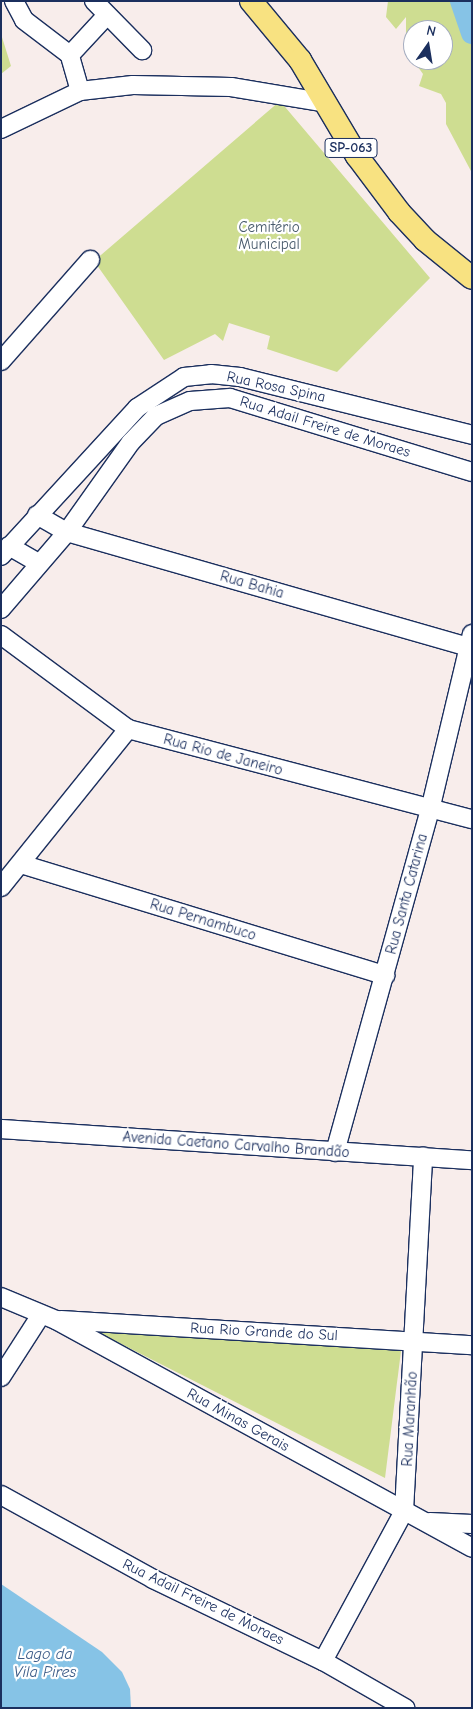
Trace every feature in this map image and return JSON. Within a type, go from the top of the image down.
[{"type":"main road","name":"SP-063","points":[[251,1],[300,60],[322,102],[399,212],[425,240],[472,278]]},
{"type":"street","points":[[14,1],[24,20],[70,55],[80,90]]},
{"type":"street","points":[[94,1],[142,50]]},
{"type":"street","points":[[70,55],[107,15]]},
{"type":"street","points":[[1,129],[80,90],[133,85],[232,88],[322,102]]},
{"type":"street","points":[[1,361],[90,260]]},
{"type":"street","name":"Rua Rosa Spina","points":[[5,551],[137,408],[184,377],[211,374],[240,377],[472,435]]},
{"type":"street","name":"Rua Adail Freire de Moraes","points":[[1,609],[38,563],[67,532],[156,416],[190,401],[230,398],[472,472]]},
{"type":"street","name":"Rua Bahia","points":[[38,515],[67,532],[470,641]]},
{"type":"street","points":[[5,551],[38,563]]},
{"type":"street","name":"Rua Rio de Janeiro","points":[[1,634],[128,729],[430,810],[472,819]]},
{"type":"street","name":"Rua Santa Catarina","points":[[335,1152],[430,810],[470,641]]},
{"type":"street","points":[[1,888],[128,729]]},
{"type":"street","name":"Rua Pernambuco","points":[[20,864],[385,975]]},
{"type":"street","name":"Avenida Caetano Carvalho Brandão","points":[[1,1129],[472,1160]]},
{"type":"street","name":"Rua Maranhão","points":[[323,1661],[404,1511],[423,1157]]},
{"type":"street","name":"Rua Minas Gerais","points":[[1,1297],[48,1317],[472,1548]]},
{"type":"street","points":[[1,1377],[48,1317]]},
{"type":"street","name":"Rua Rio Grande do Sul","points":[[48,1317],[472,1344]]},
{"type":"street","name":"Rua Adail Freire de Moraes","points":[[1,1495],[153,1579],[323,1661],[405,1708]]},
{"type":"street","points":[[424,1522],[472,1524]]},
{"type":"green space","points":[[388,1],[472,1],[472,173],[446,124],[446,103],[441,94],[419,86],[423,74],[420,70],[453,70],[453,20],[406,20],[406,17],[396,29],[386,17]]},
{"type":"green space","points":[[1,34],[11,66],[1,74]]},
{"type":"green space","name":"Cemitério Municipal","points":[[280,101],[430,278],[337,372],[267,349],[270,336],[229,323],[223,341],[215,334],[164,360],[94,261]]},
{"type":"green space","points":[[84,1325],[402,1343],[385,1478]]},
{"type":"water","name":"Lago da Vila Pires","points":[[1,1584],[102,1652],[122,1672],[130,1689],[131,1708],[1,1708]]},
{"type":"waterway","points":[[461,1],[472,33]]}]
